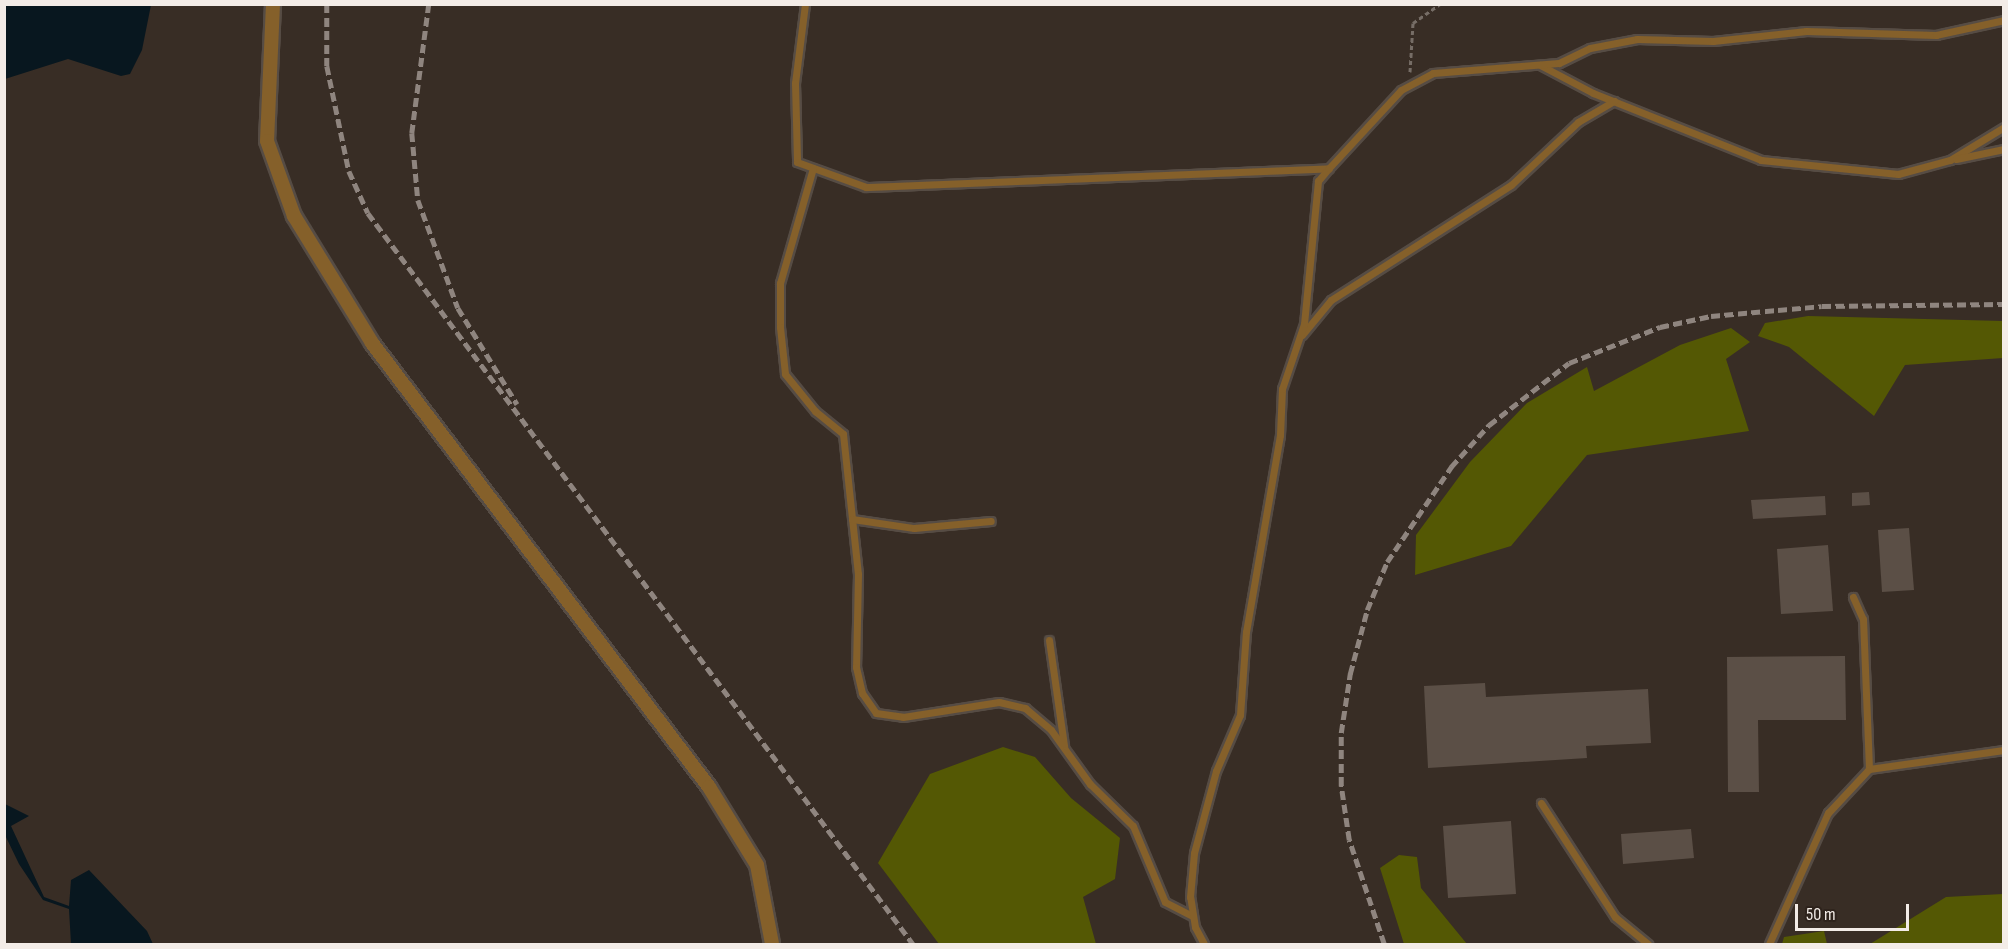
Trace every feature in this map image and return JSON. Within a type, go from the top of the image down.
[{"type":"street","points":[[273,4],[267,141],[294,216],[372,343],[710,787],[757,865],[772,945]]},
{"type":"lane","points":[[805,4],[795,84],[797,162],[866,187],[1329,168]]},
{"type":"lane","points":[[1204,945],[1193,916],[1194,853],[1216,771],[1240,715],[1246,632],[1280,435],[1282,389],[1298,340],[1318,181],[1329,168],[1408,86],[1433,73],[1540,64],[1637,39],[1713,41],[1806,31],[1936,35],[2004,20]]},
{"type":"lane","points":[[1540,64],[1614,101],[1761,160],[1898,174],[2004,149]]},
{"type":"lane","points":[[1298,340],[1331,300],[1511,185],[1578,122],[1614,101]]},
{"type":"lane","points":[[1950,160],[2004,127]]},
{"type":"lane","points":[[813,168],[780,283],[785,374],[815,411],[843,434],[852,519],[856,667],[862,693],[876,713],[903,717],[999,702],[1025,708],[1065,749],[1089,784],[1133,826],[1165,902],[1193,916]]},
{"type":"lane","points":[[852,519],[914,528],[991,521]]},
{"type":"lane","points":[[1853,597],[1863,620],[1869,769]]},
{"type":"lane","points":[[1048,640],[1065,749]]},
{"type":"lane","points":[[1769,945],[1828,813],[1869,769],[2004,750]]},
{"type":"lane","points":[[1541,802],[1615,917],[1648,945]]},
{"type":"path","points":[[1408,86],[1413,23],[1440,4]]},
{"type":"shaded area","points":[[1808,316],[2003,321],[2003,358],[1905,365],[1874,416],[1789,347],[1758,336],[1765,323]]},
{"type":"shaded area","points":[[1731,328],[1750,342],[1726,359],[1749,431],[1587,455],[1511,546],[1415,575],[1416,535],[1470,462],[1527,403],[1587,367],[1594,391],[1680,345]]},
{"type":"shaded area","points":[[1003,747],[1035,757],[1071,798],[1120,838],[1115,879],[1083,897],[1096,944],[939,944],[878,863],[930,774]]},
{"type":"shaded area","points":[[1399,855],[1417,857],[1421,888],[1467,944],[1404,944],[1380,868]]},
{"type":"shaded area","points":[[2003,894],[2003,944],[1870,944],[1946,897]]},
{"type":"shaded area","points":[[1824,931],[1827,944],[1782,944],[1784,937]]},
{"type":"water","points":[[4,5],[151,5],[142,50],[130,74],[121,76],[68,59],[5,79]]},
{"type":"water","points":[[5,804],[29,816],[11,826],[44,897],[69,906],[71,880],[89,870],[147,931],[153,944],[71,944],[69,909],[43,900],[19,864],[5,835]]},
{"type":"building","points":[[1869,492],[1870,505],[1852,506],[1852,493]]},
{"type":"building","points":[[1825,496],[1826,515],[1753,519],[1751,500]]},
{"type":"building","points":[[1909,528],[1914,590],[1882,592],[1878,530]]},
{"type":"building","points":[[1828,545],[1833,611],[1781,614],[1777,549]]},
{"type":"building","points":[[1845,656],[1846,720],[1758,720],[1759,792],[1728,792],[1727,657]]},
{"type":"building","points":[[1485,683],[1486,697],[1648,689],[1651,743],[1586,746],[1587,758],[1428,768],[1424,686]]},
{"type":"building","points":[[1511,821],[1516,894],[1448,898],[1443,826]]},
{"type":"building","points":[[1691,829],[1694,858],[1623,864],[1621,834]]},
{"type":"railway","points":[[327,4],[327,66],[349,171],[368,213],[913,944]]},
{"type":"railway","points":[[429,4],[412,133],[418,200],[458,308],[517,404]]},
{"type":"railway","points":[[1384,944],[1349,840],[1341,786],[1341,733],[1350,674],[1367,610],[1387,562],[1451,467],[1489,425],[1569,363],[1660,327],[1711,316],[1822,306],[2004,304]]}]
